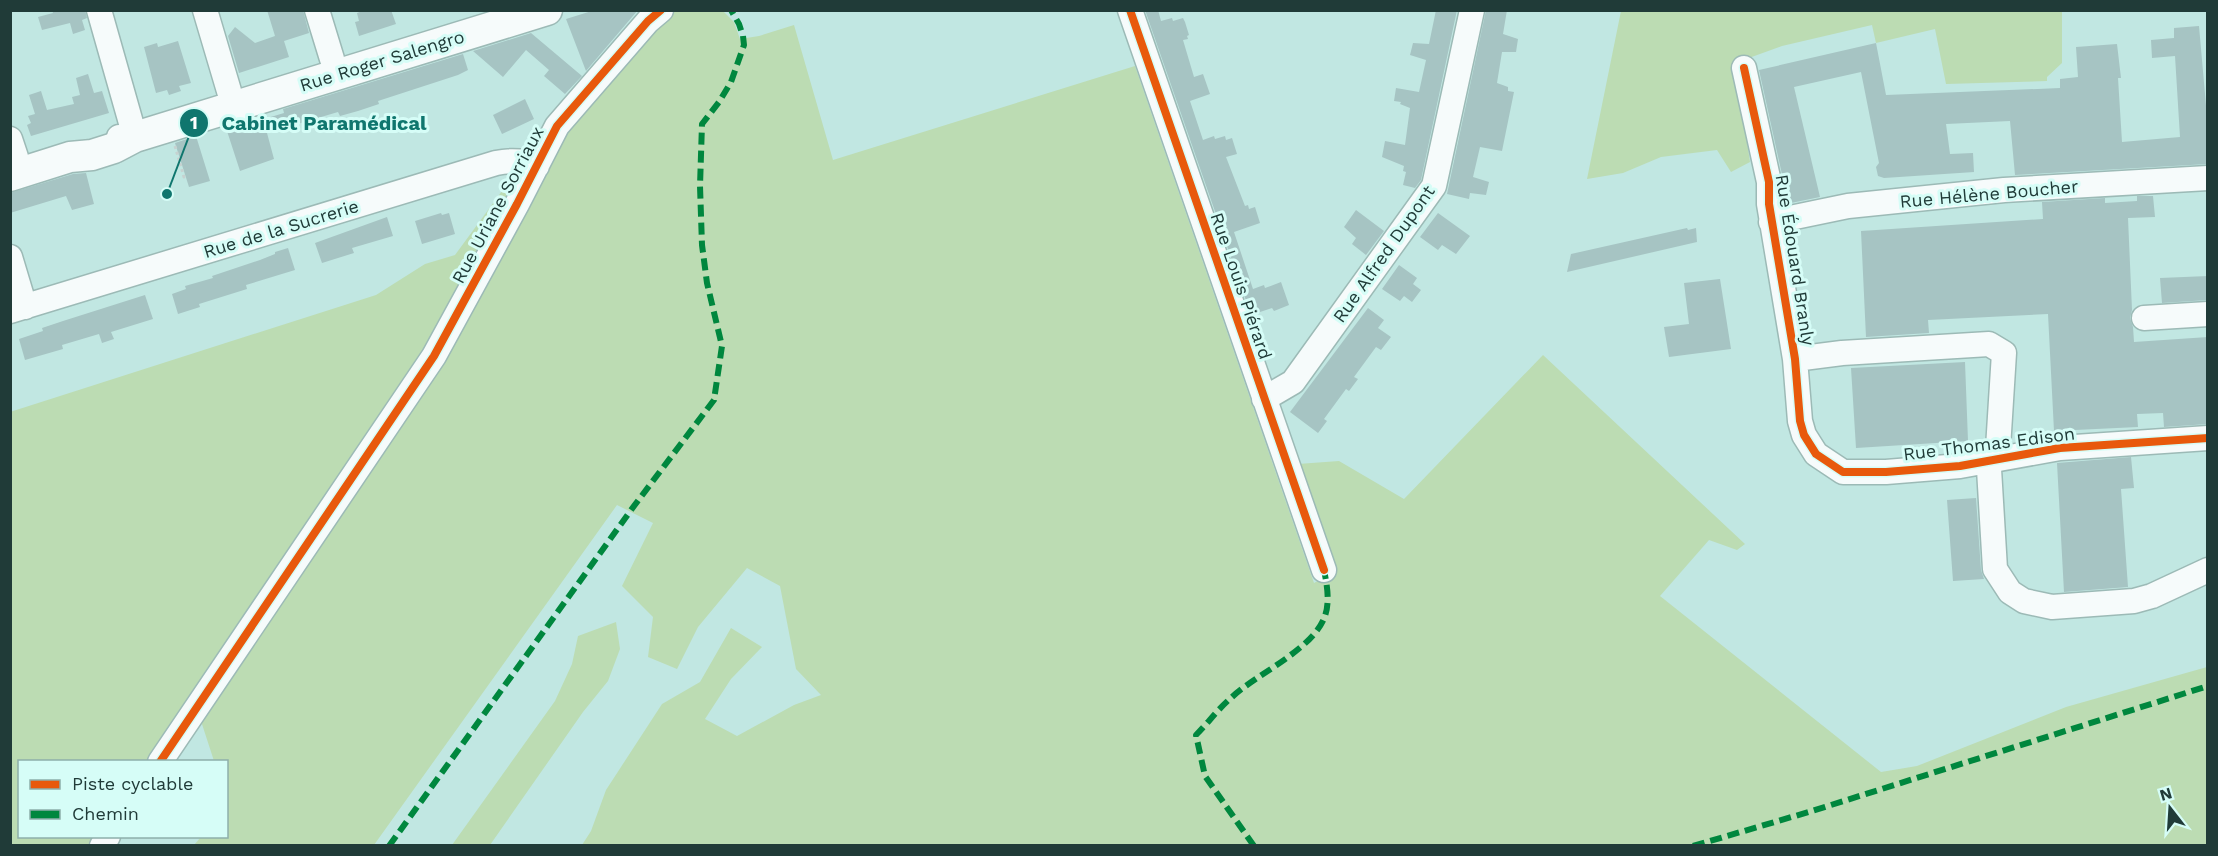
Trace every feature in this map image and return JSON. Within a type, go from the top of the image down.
[{"type":"main road","name":"Rue Roger Salengro","points":[[133,129],[328,66],[489,10]]},
{"type":"main road","name":"Rue Roger Salengro","points":[[12,159],[92,155],[114,148],[133,129],[175,104],[547,10]]},
{"type":"street","points":[[99,10],[133,129]]},
{"type":"street","points":[[205,10],[229,91]]},
{"type":"street","points":[[317,10],[328,66],[343,65],[519,10]]},
{"type":"street","name":"Rue Louis Piérard","points":[[1130,10],[1324,570]]},
{"type":"street","name":"Rue Alfred Dupont","points":[[1264,399],[1293,382],[1434,186],[1472,10]]},
{"type":"street","name":"Rue Uriane Sorriaux","points":[[161,760],[434,356],[557,126],[654,14]]},
{"type":"street","name":"Rue Édouard Branly","points":[[1744,68],[1769,182],[1771,222],[1795,359],[1800,421],[1804,435],[1816,454]]},
{"type":"street","name":"Rue de la Sucrerie","points":[[10,257],[18,309],[496,163],[511,160],[528,162],[537,166]]},
{"type":"street","name":"Rue Hélène Boucher","points":[[1771,222],[1848,206],[1993,191],[2208,178]]},
{"type":"street","points":[[2144,318],[2208,314]]},
{"type":"street","points":[[1795,359],[1842,353],[1989,344],[2004,353],[1998,448],[1989,469],[1995,569],[2010,592],[2024,601],[2052,607],[2134,601],[2152,596],[2208,570]]},
{"type":"street","name":"Rue Thomas Edison","points":[[1816,454],[1843,472],[1886,472],[1960,466],[2060,448],[2208,438]]},
{"type":"path","points":[[173,142],[184,177],[186,176]]},
{"type":"green space","points":[[668,11],[723,11],[734,22],[740,39],[759,36],[794,25],[833,160],[1135,66],[1314,583],[1334,572],[1298,464],[1339,461],[1404,499],[1543,355],[1745,544],[1737,550],[1709,540],[1660,596],[1881,772],[1917,766],[2066,707],[2207,667],[2207,845],[582,845],[591,831],[606,790],[662,704],[700,682],[731,628],[762,647],[731,679],[705,719],[737,736],[794,705],[821,695],[796,669],[780,586],[747,568],[698,627],[677,669],[648,657],[653,617],[622,586],[653,523],[617,505],[374,845],[194,845],[200,838],[228,838],[228,760],[214,760],[201,721],[396,398],[148,760],[18,760],[18,838],[95,838],[90,845],[11,845],[10,412],[376,295],[425,264],[455,255],[502,191],[539,188],[565,136],[644,43]]},
{"type":"green space","points":[[1621,11],[2062,11],[2062,63],[2047,77],[2047,81],[1946,84],[1935,29],[1876,43],[1872,25],[1782,46],[1735,63],[1750,162],[1731,172],[1717,150],[1661,157],[1623,173],[1587,179]]},
{"type":"green space","points":[[616,622],[620,649],[608,681],[583,712],[490,845],[452,845],[555,701],[572,664],[578,636]]},
{"type":"building","points":[[52,10],[85,10],[87,18],[82,20],[85,30],[73,34],[70,23],[42,30],[38,17],[53,13]]},
{"type":"building","points":[[267,10],[303,10],[309,33],[284,41],[289,57],[239,73],[228,36],[235,27],[255,43],[275,36]]},
{"type":"building","points":[[365,10],[391,10],[396,24],[359,36],[355,22],[359,21],[357,13]]},
{"type":"building","points":[[595,10],[638,10],[586,71],[566,19]]},
{"type":"building","points":[[1145,10],[1158,10],[1161,21],[1183,18],[1185,22],[1189,35],[1188,39],[1183,40],[1194,77],[1203,74],[1210,94],[1190,101],[1203,140],[1214,136],[1215,139],[1225,136],[1226,140],[1232,138],[1237,154],[1226,157],[1245,206],[1248,205],[1249,209],[1255,207],[1260,223],[1234,232],[1253,289],[1264,285],[1265,288],[1281,282],[1289,305],[1274,311],[1272,308],[1251,315]]},
{"type":"building","points":[[1436,10],[1457,10],[1421,180],[1415,188],[1403,185],[1406,172],[1403,171],[1404,166],[1382,157],[1385,141],[1405,145],[1410,108],[1400,104],[1401,102],[1394,101],[1396,88],[1419,92],[1426,60],[1410,55],[1413,43],[1429,44]]},
{"type":"building","points":[[1486,10],[1507,10],[1503,34],[1518,39],[1516,52],[1502,52],[1497,83],[1508,87],[1508,91],[1514,92],[1502,151],[1480,147],[1473,177],[1489,182],[1486,195],[1470,193],[1469,199],[1447,194]]},
{"type":"building","points":[[2199,26],[2208,128],[2208,164],[2015,175],[2010,121],[1946,124],[1950,154],[1973,153],[1974,172],[1884,178],[1878,176],[1876,167],[1879,163],[1861,72],[1794,87],[1820,197],[1786,204],[1783,179],[1759,70],[1876,43],[1886,95],[2060,88],[2060,79],[2078,77],[2076,47],[2117,44],[2121,78],[2118,78],[2122,142],[2180,137],[2175,56],[2152,58],[2151,40],[2174,38],[2174,28]]},
{"type":"building","points":[[531,33],[582,76],[565,94],[544,76],[549,70],[526,50],[503,77],[473,51]]},
{"type":"building","points":[[178,41],[191,83],[179,86],[181,91],[169,95],[167,90],[156,93],[144,47],[157,43],[158,47]]},
{"type":"building","points":[[463,54],[468,70],[458,75],[378,101],[379,104],[358,111],[340,116],[338,112],[267,133],[274,159],[240,171],[227,131],[238,127],[237,124],[250,120],[251,123],[284,113],[283,109]]},
{"type":"building","points":[[88,74],[94,93],[102,91],[109,113],[31,136],[27,125],[31,123],[28,116],[35,114],[29,95],[41,91],[47,110],[74,104],[72,97],[80,95],[76,78]]},
{"type":"building","points":[[525,99],[534,119],[502,134],[493,115]]},
{"type":"building","points":[[196,136],[210,181],[189,187],[175,143]]},
{"type":"building","points":[[86,173],[94,204],[72,210],[66,196],[10,213],[10,193],[73,174]]},
{"type":"building","points":[[2137,196],[2153,196],[2155,217],[2128,218],[2132,310],[2130,318],[2134,342],[2208,337],[2208,424],[2164,427],[2163,413],[2137,414],[2138,427],[2054,431],[2048,314],[1928,320],[1929,333],[1866,337],[1861,231],[2043,219],[2042,202],[2105,198],[2105,203],[2137,201]]},
{"type":"building","points":[[1356,210],[1384,231],[1366,255],[1352,244],[1356,238],[1344,227]]},
{"type":"building","points":[[441,213],[442,215],[449,213],[455,234],[422,244],[415,221]]},
{"type":"building","points":[[1438,213],[1470,236],[1456,254],[1442,245],[1438,250],[1420,237]]},
{"type":"building","points":[[387,217],[393,236],[352,248],[354,253],[322,263],[315,243]]},
{"type":"building","points":[[1687,228],[1688,230],[1696,228],[1697,242],[1567,272],[1571,254]]},
{"type":"building","points":[[288,248],[295,270],[246,285],[247,289],[199,304],[200,307],[178,314],[172,294],[186,289],[185,286],[213,278],[212,276]]},
{"type":"building","points":[[1399,265],[1417,278],[1413,284],[1421,290],[1412,302],[1404,296],[1400,301],[1382,289]]},
{"type":"building","points":[[2208,276],[2208,300],[2162,303],[2160,278]]},
{"type":"building","points":[[1720,279],[1731,349],[1669,357],[1664,327],[1689,324],[1684,283]]},
{"type":"building","points":[[145,295],[153,319],[111,332],[114,339],[102,343],[99,334],[62,345],[63,349],[25,360],[19,339],[43,331],[42,328]]},
{"type":"building","points":[[1368,308],[1384,320],[1378,328],[1391,337],[1381,350],[1376,347],[1354,377],[1358,379],[1349,391],[1346,389],[1324,419],[1327,421],[1318,433],[1290,412]]},
{"type":"building","points":[[1965,362],[1968,441],[1856,448],[1851,368]]},
{"type":"building","points":[[2131,457],[2134,488],[2121,489],[2128,587],[2064,592],[2057,463]]},
{"type":"building","points":[[1976,498],[1981,570],[1984,579],[1953,581],[1947,500]]},
{"type":"marked path","points":[[389,846],[634,506],[714,400],[722,346],[707,283],[702,245],[700,186],[702,124],[731,82],[744,45],[739,24],[731,10]]},
{"type":"marked path","points":[[1254,846],[1205,776],[1196,735],[1231,698],[1297,651],[1319,628],[1327,605],[1324,570]]},
{"type":"marked path","points":[[1693,846],[1812,811],[2208,686]]},
{"type":"cycle path","points":[[161,760],[434,356],[557,126],[648,21],[661,10]]},
{"type":"cycle path","points":[[1130,10],[1324,570]]},
{"type":"cycle path","points":[[1744,68],[1769,182],[1769,204],[1795,359],[1800,421],[1804,435],[1816,454],[1843,472],[1886,472],[1960,466],[2060,448],[2208,438]]},
{"type":"place","name":"Cabinet Paramédical","points":[[167,194]]}]
